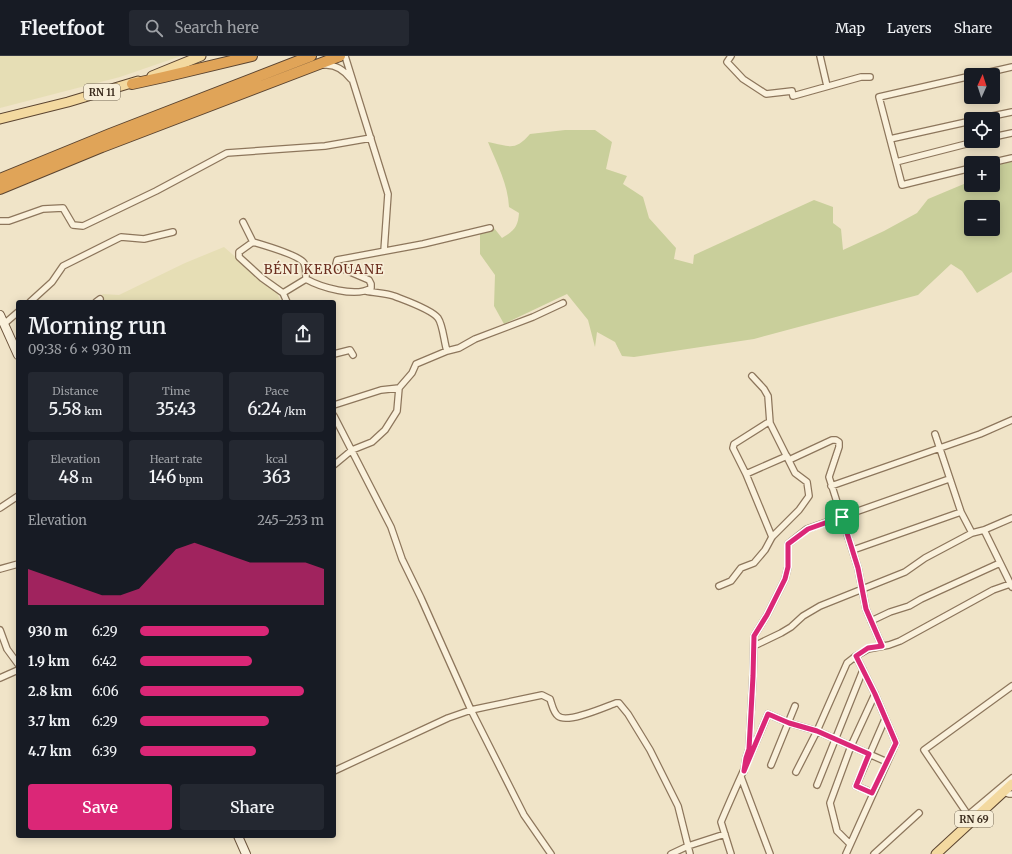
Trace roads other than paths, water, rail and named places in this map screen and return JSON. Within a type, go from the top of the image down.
[{"type":"highway","points":[[132,84],[164,78],[252,56]]},
{"type":"highway","points":[[0,179],[110,134],[312,61],[340,56]]},
{"type":"highway","points":[[0,189],[312,61]]},
{"type":"main road","name":"RN 11","points":[[0,119],[132,84],[201,56]]},
{"type":"main road","points":[[0,315],[16,351]]},
{"type":"main road","name":"RN 69","points":[[936,854],[972,819],[1009,793],[1012,784]]},
{"type":"main road","name":"RN 69","points":[[944,854],[957,844],[972,819]]},
{"type":"main road","points":[[239,838],[246,854]]},
{"type":"street","points":[[345,56],[388,194],[384,251]]},
{"type":"street","points":[[731,56],[727,62],[743,79],[766,94],[792,91],[793,96],[861,77],[870,77]]},
{"type":"street","points":[[820,56],[827,86]]},
{"type":"street","points":[[312,61],[336,67],[346,73],[352,80]]},
{"type":"street","points":[[1000,70],[1012,67]]},
{"type":"street","points":[[964,78],[879,97],[902,185],[964,170]]},
{"type":"street","points":[[1000,114],[1012,112]]},
{"type":"street","points":[[890,139],[964,123]]},
{"type":"street","points":[[1000,136],[1012,133]]},
{"type":"street","points":[[0,222],[43,209],[63,208],[73,225],[83,226],[156,191],[227,153],[325,146],[371,138]]},
{"type":"street","points":[[896,162],[964,145]]},
{"type":"street","points":[[1000,161],[1012,158]]},
{"type":"street","points":[[243,222],[253,242],[295,256],[304,263],[306,279]]},
{"type":"street","points":[[366,291],[370,288],[371,284],[369,280],[341,268],[336,264],[337,260],[423,244],[490,228]]},
{"type":"street","points":[[32,300],[52,282],[63,266],[121,237],[144,239],[173,232]]},
{"type":"street","points":[[253,242],[239,252],[239,257],[262,278],[283,293],[286,300]]},
{"type":"street","points":[[306,279],[314,284],[342,291],[366,291],[393,296],[431,312],[440,323],[447,351]]},
{"type":"street","points":[[283,293],[306,279]]},
{"type":"street","points":[[336,463],[352,450],[372,442],[385,430],[397,411],[399,388],[412,373],[416,364],[447,351],[459,348],[475,339],[533,317],[563,303]]},
{"type":"street","points":[[4,324],[16,314]]},
{"type":"street","points":[[336,354],[350,350],[353,355]]},
{"type":"street","points":[[719,586],[731,581],[741,568],[754,563],[765,550],[772,538],[799,510],[809,496],[807,482],[795,473],[770,423],[768,396],[764,389],[752,376]]},
{"type":"street","points":[[336,404],[381,390],[399,388]]},
{"type":"street","points":[[336,420],[391,527],[402,560],[421,598],[471,710],[524,815],[551,854]]},
{"type":"street","points":[[831,486],[939,447],[980,434],[1012,420]]},
{"type":"street","points":[[770,423],[767,423],[734,444],[733,448],[746,474],[772,538]]},
{"type":"street","points":[[935,434],[949,480],[961,512],[972,532]]},
{"type":"street","points":[[746,474],[832,440],[839,442],[839,447],[829,477],[853,550],[866,609],[882,646]]},
{"type":"street","points":[[744,771],[749,749],[754,636],[767,615],[785,579],[788,567],[788,544],[808,529],[949,480]]},
{"type":"street","points":[[0,508],[16,497]]},
{"type":"street","points":[[853,550],[961,512]]},
{"type":"street","points":[[754,646],[791,627],[803,616],[820,606],[905,572],[925,558],[972,532],[984,530],[1012,518]]},
{"type":"street","points":[[796,772],[817,731],[847,663],[868,648],[890,645],[900,641],[992,590],[1011,586],[984,530]]},
{"type":"street","points":[[871,621],[890,612],[909,606],[921,599],[1000,563]]},
{"type":"street","points":[[0,569],[16,565]]},
{"type":"street","points":[[0,630],[7,649],[16,661]]},
{"type":"street","points":[[846,854],[872,793],[896,743],[875,694],[856,656]]},
{"type":"street","points":[[817,785],[863,670]]},
{"type":"street","points":[[0,678],[16,671]]},
{"type":"street","points":[[1012,686],[924,750],[972,819],[1012,778]]},
{"type":"street","points":[[850,844],[837,831],[830,803],[851,746],[875,694]]},
{"type":"street","points":[[336,770],[448,718],[471,710],[542,695],[550,699],[554,712],[558,717],[562,718],[582,716],[602,707],[616,703],[619,704],[628,714],[650,750],[678,806],[690,854]]},
{"type":"street","points":[[771,765],[795,706]]},
{"type":"street","points":[[731,854],[721,822],[768,714],[789,723],[817,731],[887,762]]},
{"type":"street","points":[[872,793],[856,786],[885,719]]},
{"type":"street","points":[[741,777],[770,854]]},
{"type":"street","points":[[874,854],[919,813]]},
{"type":"street","points":[[671,854],[688,846],[725,834]]},
{"type":"district","name":"BÉNI KEROUANE","points":[[324,269]]}]
